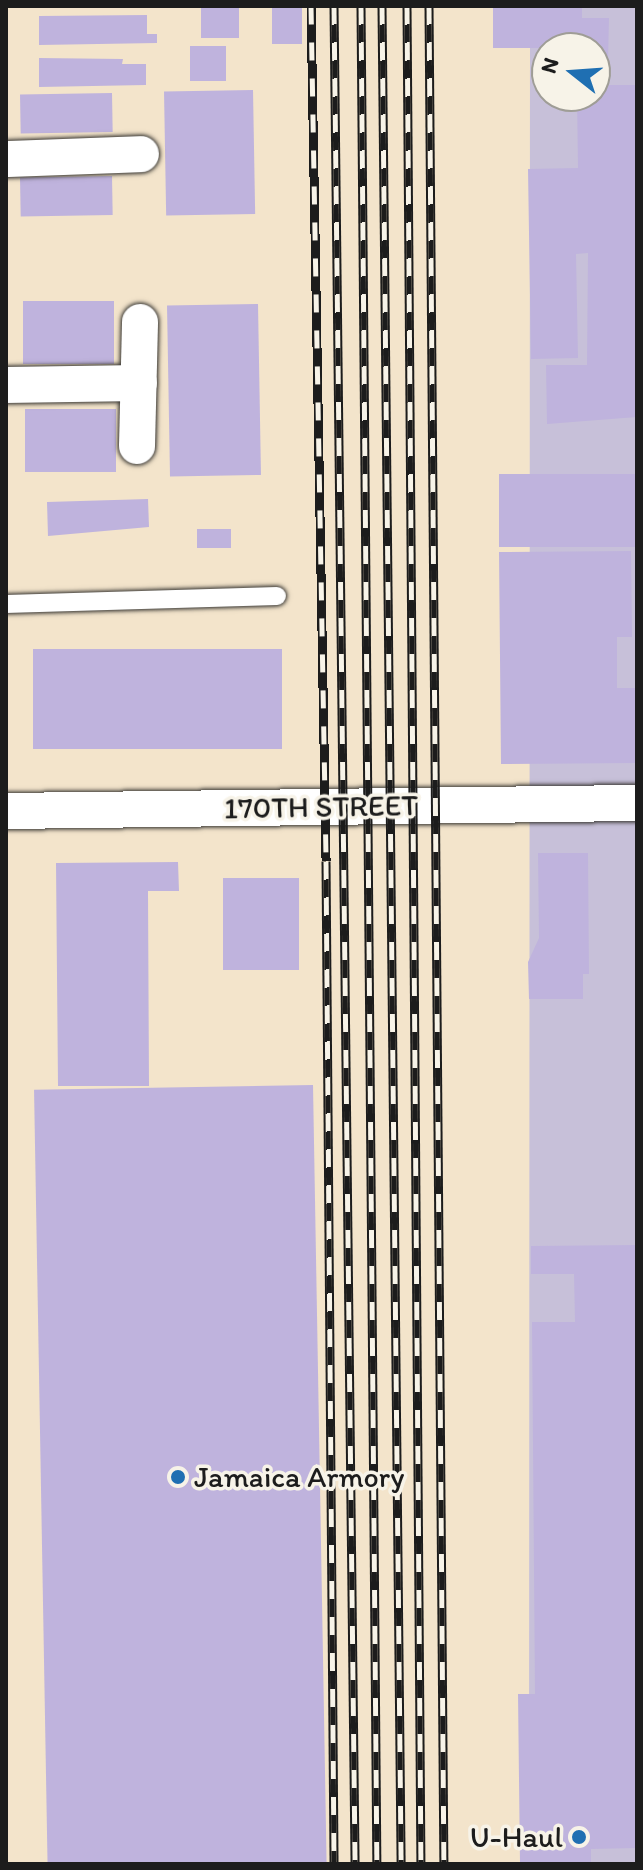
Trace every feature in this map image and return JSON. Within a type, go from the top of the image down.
[{"type":"street","points":[[6,159],[141,154]]},
{"type":"street","points":[[137,446],[140,322]]},
{"type":"street","points":[[6,385],[139,383]]},
{"type":"street","name":"170TH STREET","points":[[6,811],[637,803]]},
{"type":"lane","points":[[6,604],[277,596]]},
{"type":"shaded area","points":[[530,6],[637,6],[637,1864],[529,1864]]},
{"type":"building","points":[[201,6],[239,6],[239,38],[201,38]]},
{"type":"building","points":[[272,6],[302,6],[302,44],[272,44]]},
{"type":"building","points":[[493,6],[582,6],[582,18],[609,18],[609,32],[531,32],[531,48],[493,48]]},
{"type":"building","points":[[147,15],[147,34],[157,34],[157,43],[39,45],[39,16]]},
{"type":"building","points":[[190,46],[226,46],[226,81],[190,81]]},
{"type":"building","points":[[39,58],[123,59],[122,64],[146,64],[146,85],[39,87]]},
{"type":"building","points":[[611,85],[637,85],[637,417],[547,424],[546,365],[587,365],[588,253],[576,254],[578,358],[531,359],[528,169],[578,168],[577,112],[611,112]]},
{"type":"building","points":[[253,90],[255,214],[166,216],[164,92]]},
{"type":"building","points":[[112,93],[113,132],[21,134],[20,95]]},
{"type":"building","points":[[112,176],[113,215],[21,217],[20,178]]},
{"type":"building","points":[[23,301],[114,301],[114,364],[23,364]]},
{"type":"building","points":[[258,304],[261,475],[170,477],[167,306]]},
{"type":"building","points":[[25,409],[116,409],[116,472],[25,472]]},
{"type":"building","points":[[499,474],[637,474],[637,547],[499,547]]},
{"type":"building","points":[[148,499],[149,527],[48,536],[47,502]]},
{"type":"building","points":[[197,529],[231,529],[231,548],[197,548]]},
{"type":"building","points":[[631,551],[632,637],[617,637],[617,688],[637,688],[637,763],[501,764],[499,552]]},
{"type":"building","points":[[33,649],[282,649],[282,749],[33,749]]},
{"type":"building","points":[[538,853],[588,853],[589,974],[583,974],[583,999],[529,999],[528,962],[539,938]]},
{"type":"building","points":[[178,862],[179,891],[148,891],[149,1086],[58,1086],[56,863]]},
{"type":"building","points":[[223,878],[299,878],[299,970],[223,970]]},
{"type":"building","name":"Jamaica Armory","points":[[313,1085],[327,1864],[48,1864],[34,1090]]},
{"type":"building","points":[[637,1245],[637,1848],[591,1849],[591,1864],[520,1864],[518,1694],[535,1694],[532,1322],[575,1322],[574,1274],[531,1274],[531,1246]]},
{"type":"railway","points":[[311,6],[326,861],[334,1864]]},
{"type":"railway","points":[[334,6],[355,1864]]},
{"type":"railway","points":[[361,6],[377,1864]]},
{"type":"railway","points":[[382,6],[401,1864]]},
{"type":"railway","points":[[407,6],[421,1864]]},
{"type":"railway","points":[[429,6],[444,1864]]},
{"type":"place","name":"Jamaica Armory","points":[[178,1477]]},
{"type":"place","name":"U-Haul","points":[[579,1837]]}]
